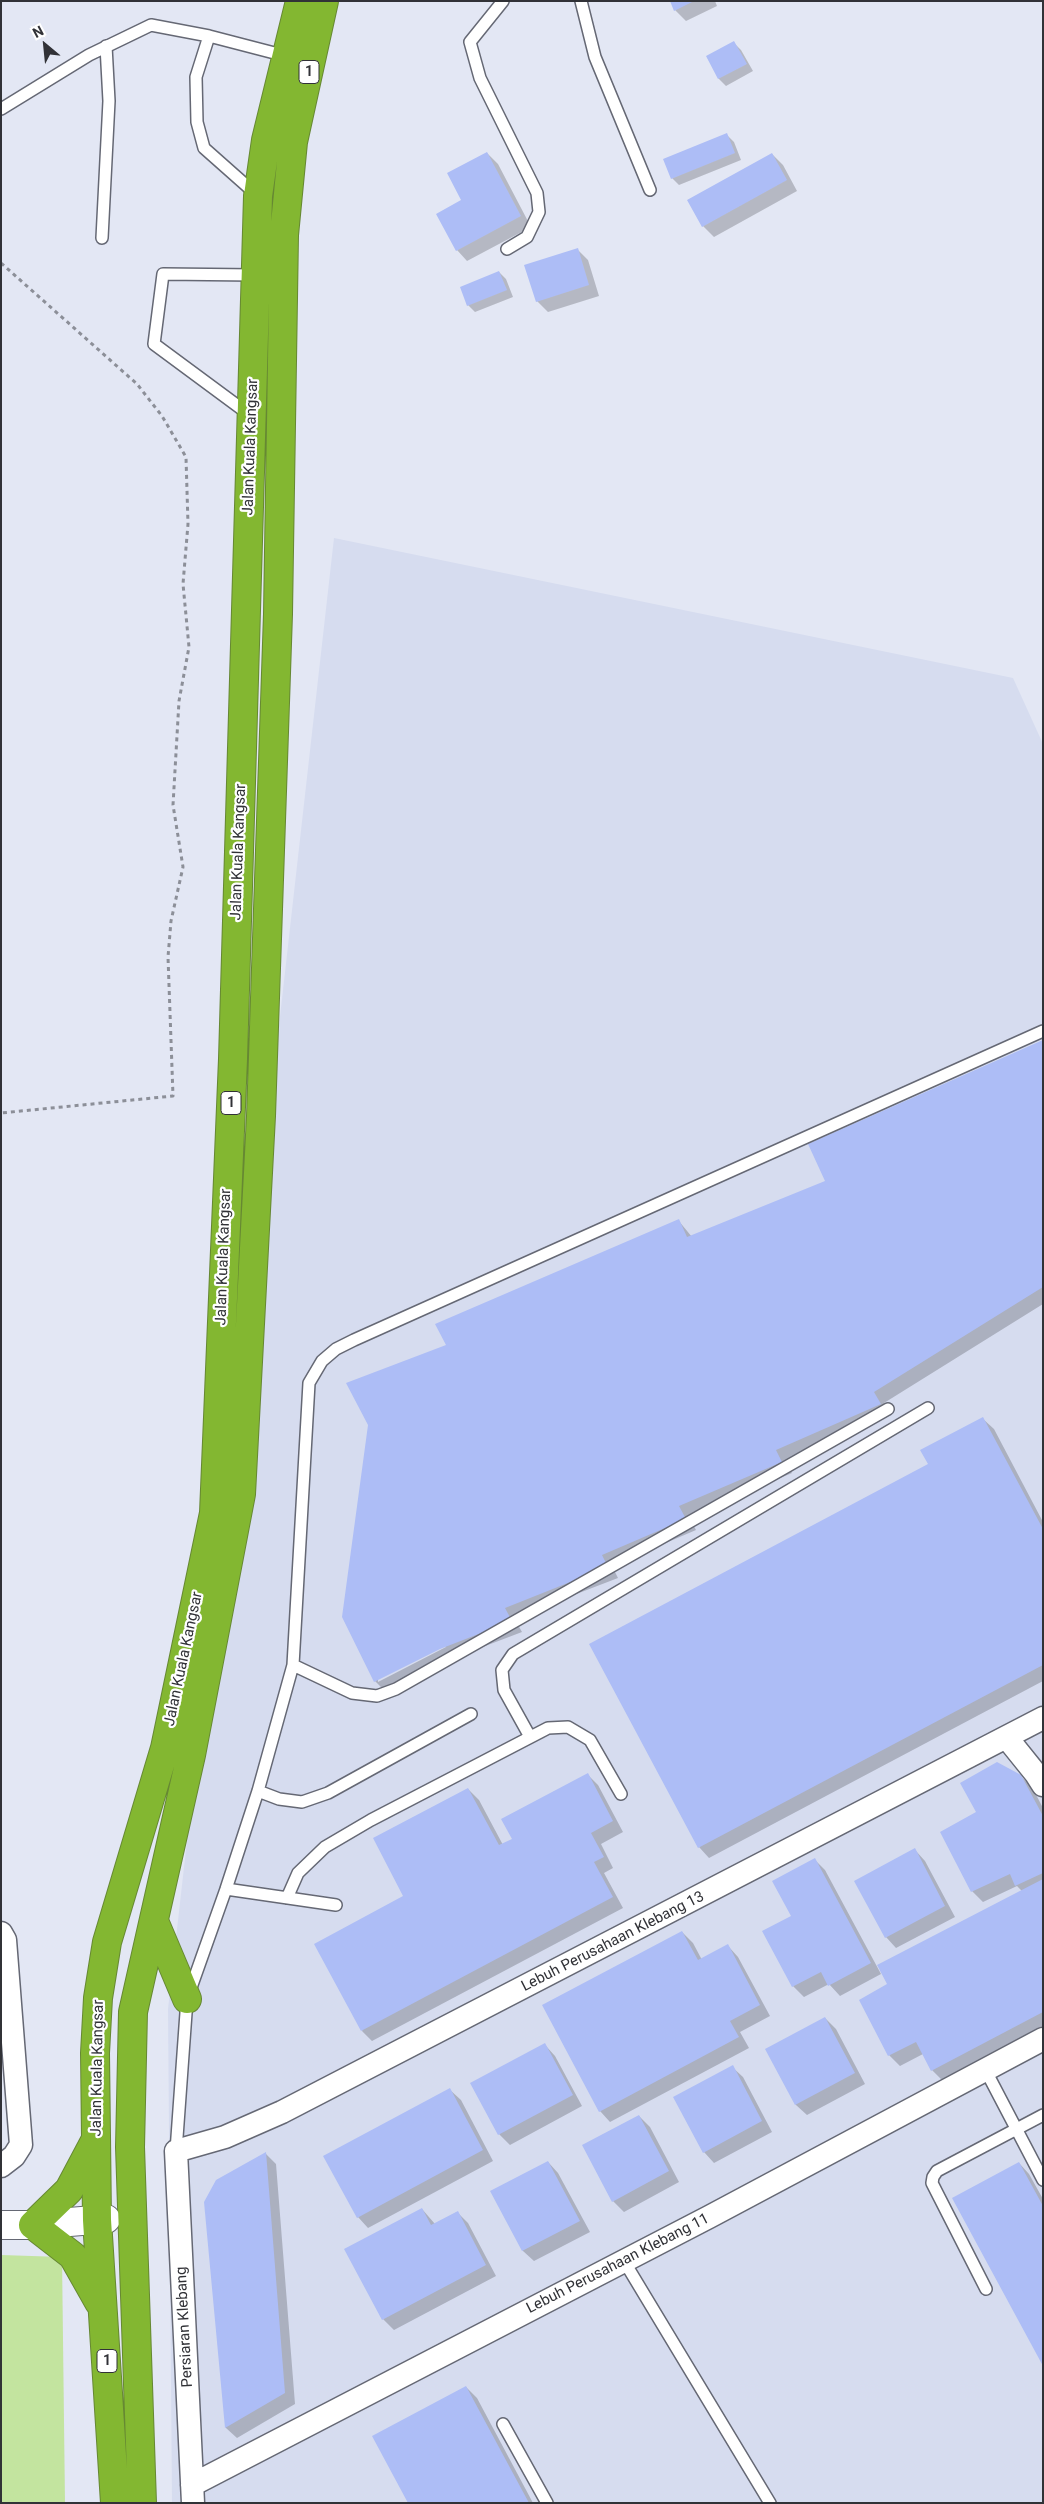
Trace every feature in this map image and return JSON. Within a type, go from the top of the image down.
[{"type":"highway","name":"Jalan Kuala Kangsar","points":[[114,2503],[103,2309],[102,2220],[96,2138],[97,2017],[107,1942],[165,1748],[214,1513],[233,1059],[258,196],[266,140],[300,1]]},
{"type":"highway","name":"Jalan Kuala Kangsar","points":[[142,2503],[131,2126],[133,2012],[191,1756],[241,1494],[261,1116],[278,624],[284,235],[294,142],[324,1]]},
{"type":"highway","points":[[154,1920],[186,1999]]},
{"type":"highway","points":[[131,2126],[116,2200],[102,2220],[114,2237],[123,2286],[130,2412],[139,2432]]},
{"type":"highway","points":[[96,2138],[69,2190],[33,2226],[73,2256],[103,2309]]},
{"type":"street","name":"Lebuh Perusahaan Klebang 13","points":[[176,2151],[225,2137],[275,2116],[1043,1718]]},
{"type":"street","points":[[1007,1738],[1043,1785]]},
{"type":"street","points":[[1,1933],[5,1940],[21,2145],[14,2156],[1,2166]]},
{"type":"street","name":"Lebuh Perusahaan Klebang 11","points":[[193,2494],[624,2261],[986,2071],[1043,2039]]},
{"type":"street","name":"Persiaran Klebang","points":[[176,2151],[193,2494]]},
{"type":"street","points":[[1,2225],[33,2226],[102,2220]]},
{"type":"lane","points":[[504,1],[470,42],[480,78],[536,193],[539,212],[527,237],[507,249]]},
{"type":"lane","points":[[581,1],[595,57],[650,190]]},
{"type":"lane","points":[[1,109],[88,55],[151,25],[209,36],[286,56]]},
{"type":"lane","points":[[209,36],[196,77],[197,122],[204,148],[258,196]]},
{"type":"lane","points":[[102,238],[109,101],[106,46]]},
{"type":"lane","points":[[252,416],[154,344],[162,274],[255,275]]},
{"type":"lane","points":[[176,2151],[186,1999],[226,1889],[258,1790],[293,1665],[309,1383],[322,1361],[336,1349],[354,1340],[1043,1031]]},
{"type":"lane","points":[[530,1735],[504,1690],[502,1670],[513,1654],[928,1408]]},
{"type":"lane","points":[[293,1665],[352,1693],[378,1696],[396,1690],[888,1409]]},
{"type":"lane","points":[[258,1790],[279,1799],[302,1802],[328,1793],[471,1714]]},
{"type":"lane","points":[[286,1898],[298,1874],[325,1848],[371,1820],[530,1735],[548,1728],[568,1727],[590,1740],[621,1794]]},
{"type":"lane","points":[[226,1889],[336,1905]]},
{"type":"lane","points":[[986,2071],[1043,2180]]},
{"type":"lane","points":[[986,2289],[932,2183],[933,2177],[936,2171],[1043,2115]]},
{"type":"lane","points":[[624,2261],[770,2503]]},
{"type":"lane","points":[[503,2424],[547,2503]]},
{"type":"path","points":[[1,263],[137,384],[162,416],[186,457],[188,524],[183,584],[189,646],[179,701],[173,806],[182,867],[171,921],[168,957],[173,1096],[1,1113]]},
{"type":"shaded area","points":[[334,538],[1013,678],[1043,744],[1043,2503],[172,2503],[168,2009]]},
{"type":"green space","points":[[1,2255],[62,2257],[65,2503],[1,2503]]},
{"type":"building","points":[[670,1],[694,1],[674,11]]},
{"type":"building","points":[[734,41],[747,64],[718,79],[706,56]]},
{"type":"building","points":[[727,133],[735,153],[671,179],[663,159]]},
{"type":"building","points":[[487,152],[521,216],[456,251],[436,214],[461,200],[447,173]]},
{"type":"building","points":[[772,153],[787,180],[702,227],[687,200]]},
{"type":"building","points":[[578,248],[589,285],[536,302],[524,265]]},
{"type":"building","points":[[499,271],[507,290],[467,306],[460,287]]},
{"type":"building","points":[[1043,1040],[1043,1287],[874,1392],[881,1404],[776,1450],[782,1462],[679,1506],[686,1519],[602,1555],[608,1567],[505,1608],[512,1621],[440,1649],[374,1682],[342,1617],[368,1425],[346,1383],[446,1345],[435,1324],[679,1219],[687,1237],[825,1181],[808,1144]]},
{"type":"building","points":[[983,1417],[1043,1529],[1043,1665],[698,1848],[589,1644],[928,1464],[920,1450]]},
{"type":"building","points":[[997,1762],[1021,1775],[1043,1816],[1043,1873],[1015,1886],[1010,1874],[971,1892],[940,1832],[976,1812],[960,1783]]},
{"type":"building","points":[[588,1773],[613,1821],[591,1833],[604,1857],[594,1862],[613,1897],[361,2031],[314,1944],[403,1896],[373,1838],[468,1788],[499,1845],[512,1839],[501,1819]]},
{"type":"building","points":[[915,1848],[945,1906],[885,1938],[854,1881]]},
{"type":"building","points":[[815,1858],[871,1963],[828,1986],[821,1972],[792,1987],[762,1931],[791,1916],[772,1881]]},
{"type":"building","points":[[1043,1879],[1043,2012],[931,2071],[916,2042],[888,2056],[859,2000],[887,1984],[877,1965]]},
{"type":"building","points":[[682,1931],[698,1960],[728,1944],[760,2005],[730,2021],[739,2037],[599,2112],[542,2005]]},
{"type":"building","points":[[825,2017],[855,2073],[795,2105],[765,2049]]},
{"type":"building","points":[[545,2043],[573,2095],[498,2135],[470,2083]]},
{"type":"building","points":[[733,2065],[762,2121],[703,2153],[673,2097]]},
{"type":"building","points":[[450,2088],[483,2150],[357,2218],[323,2156]]},
{"type":"building","points":[[639,2115],[669,2171],[612,2202],[582,2145]]},
{"type":"building","points":[[266,2152],[285,2393],[225,2428],[204,2202],[216,2180]]},
{"type":"building","points":[[548,2161],[580,2221],[522,2251],[490,2191]]},
{"type":"building","points":[[1019,2162],[1043,2206],[1043,2366],[952,2198]]},
{"type":"building","points":[[422,2208],[431,2225],[458,2211],[486,2265],[382,2320],[344,2249]]},
{"type":"building","points":[[466,2386],[529,2503],[408,2503],[372,2436]]}]
